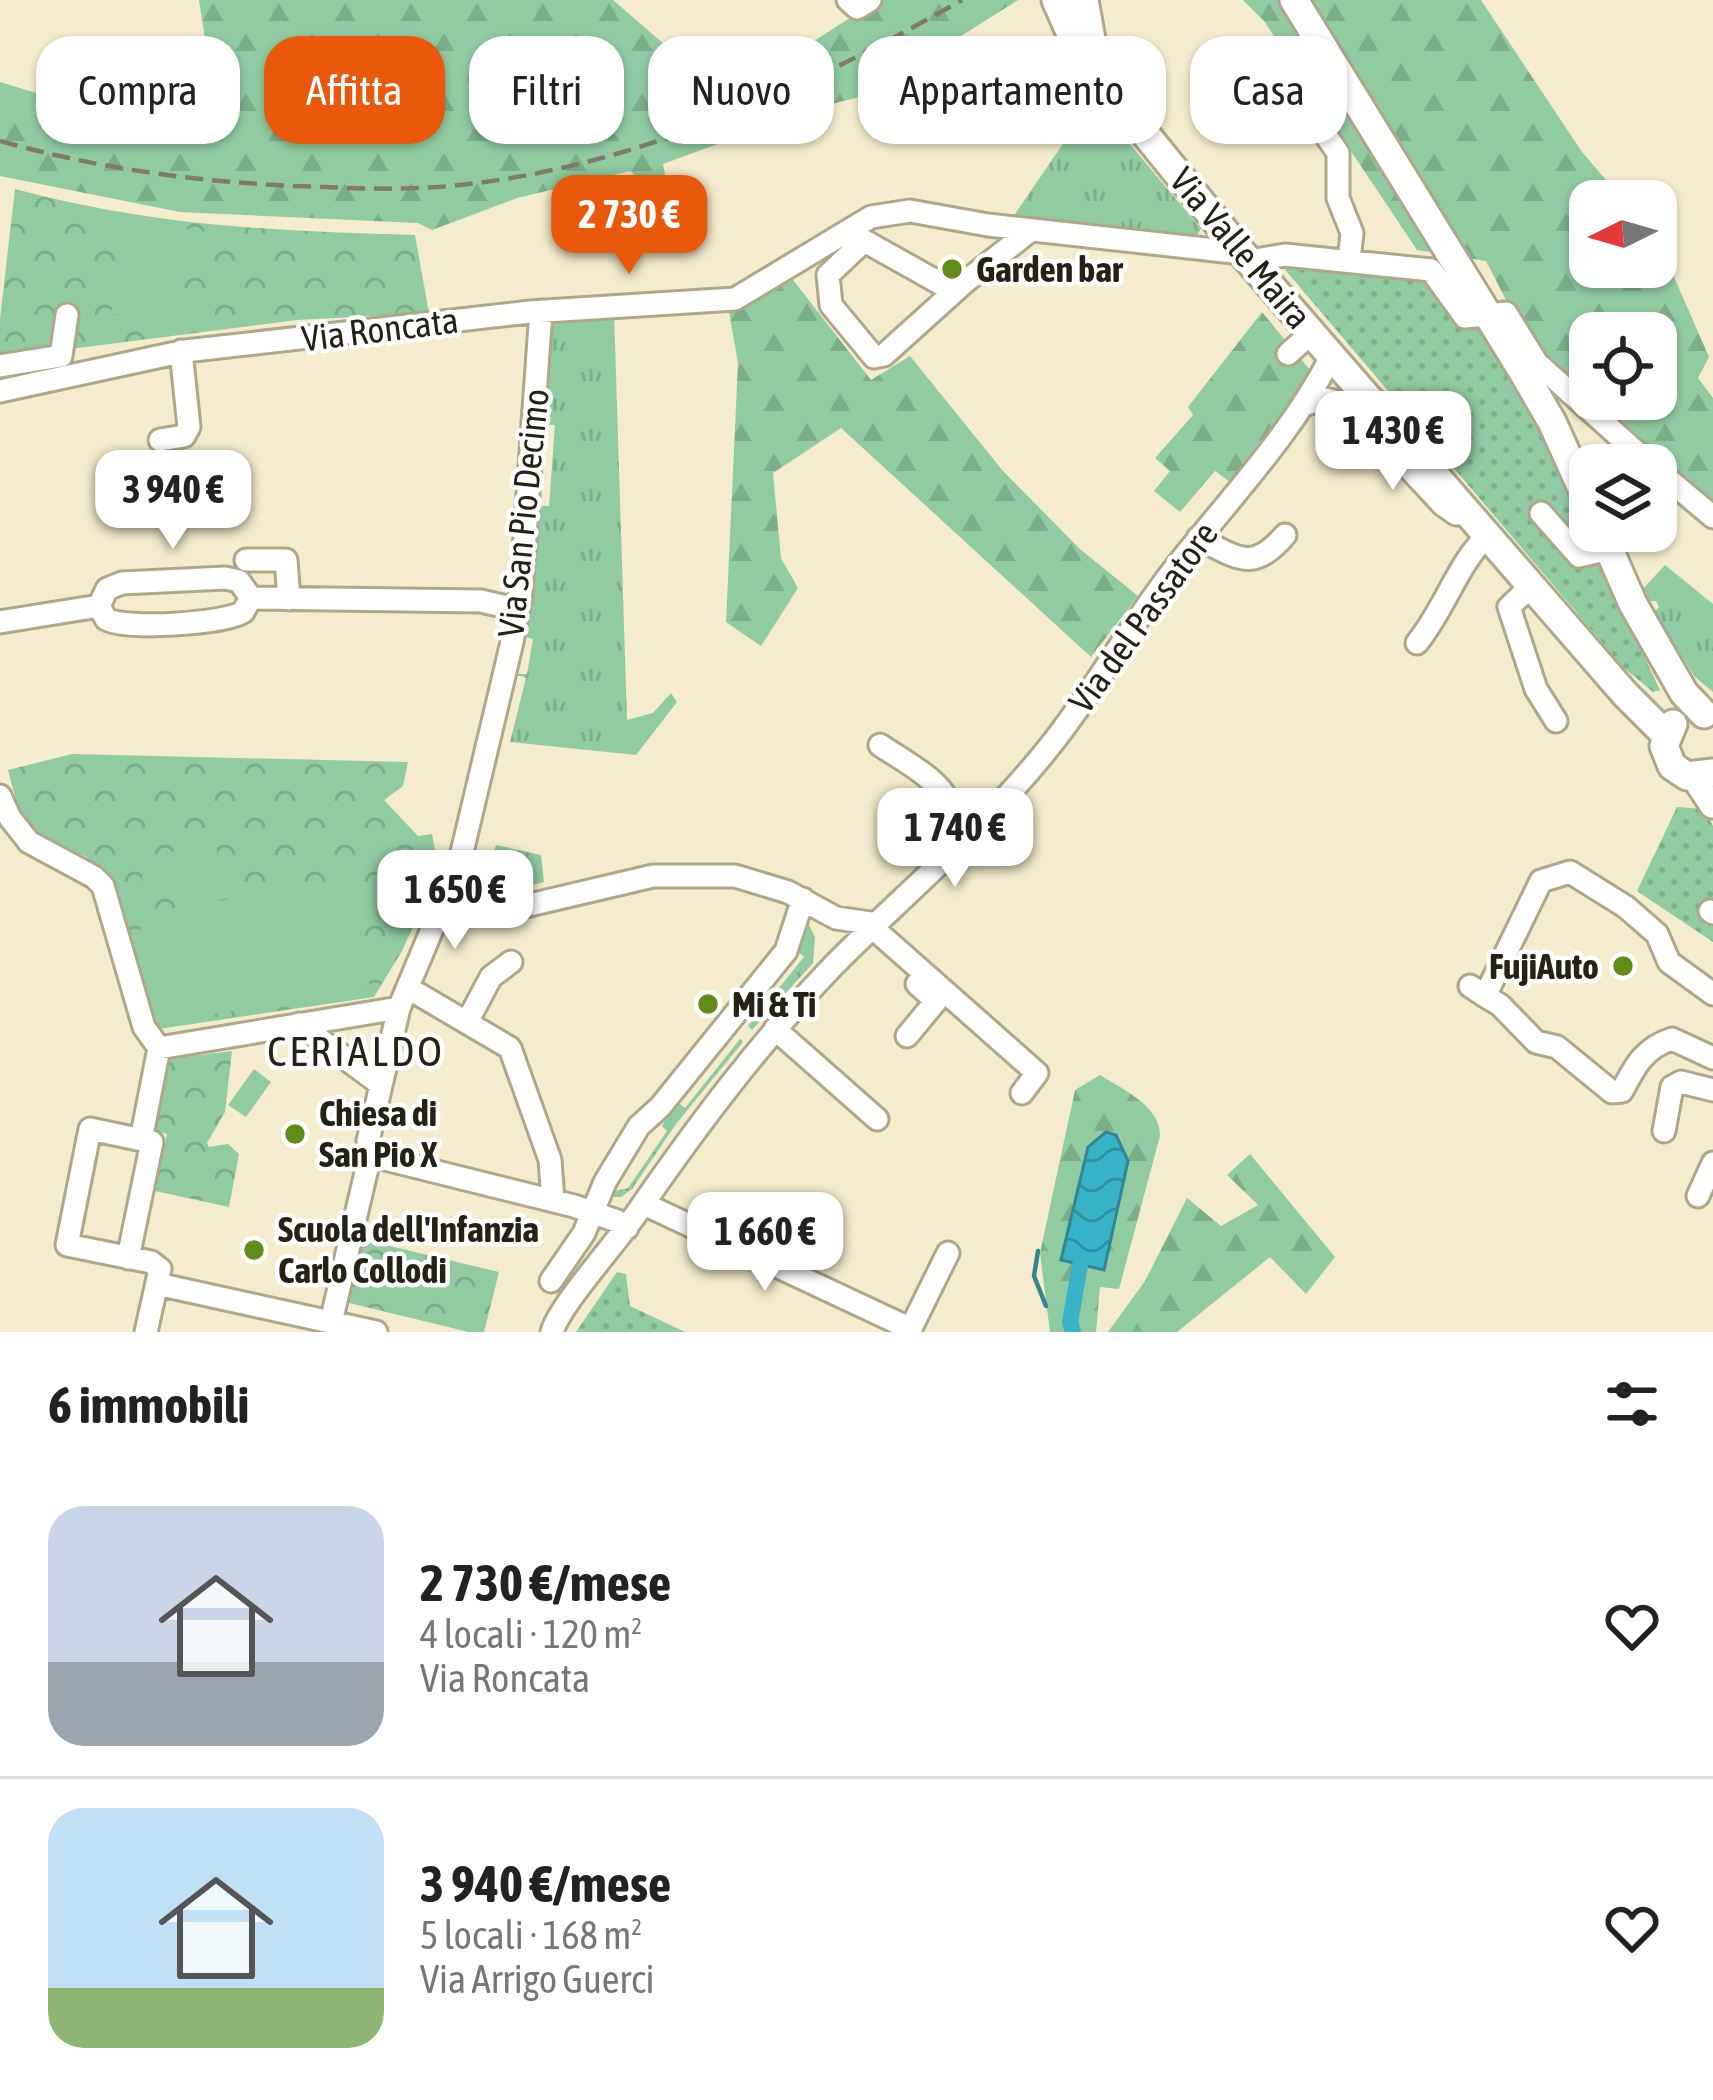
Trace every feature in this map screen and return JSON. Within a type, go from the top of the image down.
[{"type":"main road","name":"Via Valle Maira","points":[[1056,0],[1072,36]]},
{"type":"main road","name":"Via Valle Maira","points":[[1084,0],[1090,36]]},
{"type":"main road","points":[[1294,0],[1488,314],[1569,460]]},
{"type":"main road","name":"Via Valle Maira","points":[[1155,144],[1331,357],[1625,694],[1688,716]]},
{"type":"main road","points":[[1610,552],[1688,716],[1666,757],[1672,766],[1704,775],[1713,804]]},
{"type":"street","points":[[848,0],[857,8],[871,0]]},
{"type":"street","points":[[1332,144],[1338,152],[1338,198],[1352,233],[1348,261]]},
{"type":"street","name":"Via Roncata","points":[[0,391],[181,352],[542,311],[735,299],[855,236],[871,217],[910,211],[1246,257],[1285,255],[1431,270],[1465,317],[1488,314]]},
{"type":"street","points":[[965,282],[943,285],[855,236],[828,275],[832,305],[874,357],[884,355],[1031,230]]},
{"type":"street","name":"Via San Pio Decimo","points":[[331,1322],[371,1151],[368,1130],[380,1084],[403,998],[450,893],[516,620],[542,311]]},
{"type":"street","points":[[1488,314],[1506,313],[1537,363],[1627,444]]},
{"type":"street","points":[[0,366],[61,356],[67,315]]},
{"type":"street","points":[[1288,354],[1311,333]]},
{"type":"street","points":[[160,440],[184,436],[189,427],[181,352]]},
{"type":"street","name":"Via del Passatore","points":[[532,1332],[557,1327],[710,1109],[775,1029],[1049,747],[1149,601],[1307,404],[1331,357]]},
{"type":"street","points":[[1307,404],[1325,399],[1351,405],[1443,506],[1456,514],[1468,510]]},
{"type":"street","points":[[1677,487],[1713,517]]},
{"type":"street","points":[[1541,513],[1569,545]]},
{"type":"street","points":[[1198,538],[1246,560],[1266,556],[1285,535]]},
{"type":"street","points":[[1417,643],[1440,614],[1470,552],[1488,535]]},
{"type":"street","points":[[247,560],[286,560],[289,599]]},
{"type":"street","points":[[204,579],[239,581],[251,598],[236,617],[126,625],[106,619],[99,605],[101,596],[114,585],[204,579]]},
{"type":"street","points":[[1532,585],[1509,607],[1536,689],[1556,721]]},
{"type":"street","points":[[251,598],[481,601],[515,609]]},
{"type":"street","points":[[0,622],[99,605]]},
{"type":"street","points":[[880,746],[943,789],[949,801],[947,813],[927,845],[940,864]]},
{"type":"street","points":[[0,796],[29,842],[103,886],[144,1027],[159,1048],[141,1140]]},
{"type":"street","points":[[1713,994],[1669,962],[1657,934],[1626,907],[1570,872],[1541,881],[1478,991],[1500,1005],[1536,1042],[1557,1047],[1612,1092],[1622,1090],[1638,1060],[1654,1045],[1672,1039],[1713,1058]]},
{"type":"street","points":[[450,893],[504,911],[620,882],[712,874],[764,883],[836,918],[872,929],[1037,1073],[1022,1093]]},
{"type":"street","points":[[551,1281],[596,1213],[605,1182],[639,1126],[660,1107],[786,951],[803,899]]},
{"type":"street","points":[[835,964],[836,918]]},
{"type":"street","points":[[872,929],[936,1001],[907,1036]]},
{"type":"street","points":[[467,1022],[491,977],[511,962]]},
{"type":"street","points":[[159,1048],[299,1024],[403,998],[467,1022],[511,1048],[550,1160],[553,1200]]},
{"type":"street","points":[[299,1024],[380,1084]]},
{"type":"street","points":[[775,1029],[877,1119]]},
{"type":"street","points":[[1664,1131],[1672,1087],[1681,1082],[1713,1090]]},
{"type":"street","points":[[128,1258],[152,1142],[91,1129],[67,1245],[128,1258],[151,1262],[160,1269],[146,1332]]},
{"type":"street","points":[[371,1151],[377,1157],[553,1200],[627,1228]]},
{"type":"street","points":[[1698,1196],[1713,1163]]},
{"type":"street","points":[[644,1204],[910,1331],[948,1253]]},
{"type":"street","points":[[157,1284],[376,1332]]},
{"type":"green space","points":[[199,0],[613,0],[655,36],[648,36],[648,144],[718,144],[663,164],[672,210],[630,171],[517,198],[432,230],[418,223],[180,212],[0,176],[0,82],[36,93],[36,144],[240,144],[240,36],[205,36]]},
{"type":"green space","points":[[856,0],[1018,0],[961,36],[858,36],[858,97],[834,103],[834,36],[822,36],[864,9]]},
{"type":"green space","points":[[1243,0],[1481,0],[1582,152],[1606,180],[1569,180],[1569,288],[1677,288],[1677,284],[1709,357],[1698,378],[1713,398],[1713,509],[1677,478],[1677,444],[1637,444],[1608,420],[1677,420],[1677,312],[1569,312],[1569,386],[1525,337],[1486,261],[1417,250],[1346,144],[1347,36],[1274,36]]},
{"type":"green space","points":[[1063,144],[1130,144],[1201,229],[1194,240],[1013,217]]},
{"type":"green space","points":[[15,189],[165,219],[415,235],[429,313],[297,320],[0,358]]},
{"type":"green space","points":[[124,219],[208,232],[202,277],[117,264]]},
{"type":"green space","points":[[1281,265],[1423,275],[1456,320],[1488,331],[1569,488],[1569,552],[1595,552],[1660,690],[1653,692],[1623,667]]},
{"type":"green space","points":[[117,272],[182,281],[176,323],[111,314]]},
{"type":"green space","points":[[790,276],[871,380],[910,356],[1003,471],[1081,550],[1138,596],[1091,657],[841,428],[773,473],[781,558],[798,588],[761,646],[726,622],[738,363],[729,312]]},
{"type":"green space","points":[[614,312],[627,720],[653,713],[671,693],[677,702],[636,755],[510,742],[526,678],[515,674],[527,674],[533,639],[522,636],[535,506],[549,506],[555,425],[542,424],[551,319]]},
{"type":"green space","points":[[1262,312],[1310,370],[1306,381],[1230,482],[1215,471],[1180,512],[1154,491],[1170,471],[1155,458],[1193,415],[1188,407]]},
{"type":"green space","points":[[1665,565],[1713,604],[1713,692],[1695,677],[1653,612],[1659,608],[1656,601],[1647,601],[1641,591]]},
{"type":"green space","points":[[72,754],[408,762],[403,786],[384,800],[418,836],[432,834],[439,870],[402,951],[374,997],[152,1030],[115,886],[87,857],[47,841],[17,804],[8,770]]},
{"type":"green space","points":[[1677,807],[1704,809],[1713,826],[1713,942],[1637,891]]},
{"type":"green space","points":[[216,845],[222,881],[145,894],[139,857]]},
{"type":"green space","points":[[496,845],[541,855],[544,882],[494,895],[471,886],[469,872],[487,874]]},
{"type":"green space","points":[[353,879],[370,989],[155,1023],[138,914]]},
{"type":"green space","points":[[806,919],[815,937],[813,963],[752,1030],[748,1026],[804,957],[794,947]]},
{"type":"green space","points":[[740,1039],[743,1042],[676,1124],[632,1189],[621,1197],[607,1197],[607,1193],[628,1188],[667,1131],[662,1126],[675,1100],[685,1108]]},
{"type":"green space","points":[[232,1051],[225,1112],[207,1143],[209,1147],[228,1144],[239,1154],[229,1207],[155,1191],[167,1134],[152,1130],[169,1059]]},
{"type":"green space","points":[[254,1069],[271,1082],[246,1117],[228,1105]]},
{"type":"green space","points":[[1100,1075],[1147,1107],[1160,1136],[1119,1289],[1100,1287],[1096,1332],[1050,1332],[1040,1253],[1075,1090]]},
{"type":"green space","points":[[1250,1154],[1335,1257],[1306,1294],[1270,1257],[1177,1332],[1108,1332],[1145,1281],[1187,1198],[1221,1226],[1258,1205],[1227,1175]]},
{"type":"green space","points":[[360,1239],[499,1272],[484,1332],[345,1302]]},
{"type":"green space","points":[[617,1272],[626,1274],[630,1306],[685,1332],[576,1332]]},
{"type":"water","points":[[1106,1132],[1116,1135],[1128,1161],[1104,1270],[1061,1260],[1088,1147]]},
{"type":"waterway","points":[[1038,1251],[1034,1276],[1046,1306]]},
{"type":"waterway","points":[[1073,1332],[1070,1322],[1080,1265]]},
{"type":"railway","points":[[0,141],[120,168],[242,183],[341,188],[460,185],[593,160],[720,118],[843,63],[962,0]]},
{"type":"place","name":"Garden bar","points":[[952,269]]},
{"type":"place","name":"FujiAuto","points":[[1623,966]]},
{"type":"place","name":"Mi & Ti","points":[[708,1004]]},
{"type":"place","name":"Chiesa di San Pio X","points":[[295,1134]]},
{"type":"place","name":"Scuola dell'Infanzia Carlo Collodi","points":[[254,1250]]},
{"type":"district","name":"CERIALDO","points":[[356,1051]]}]
